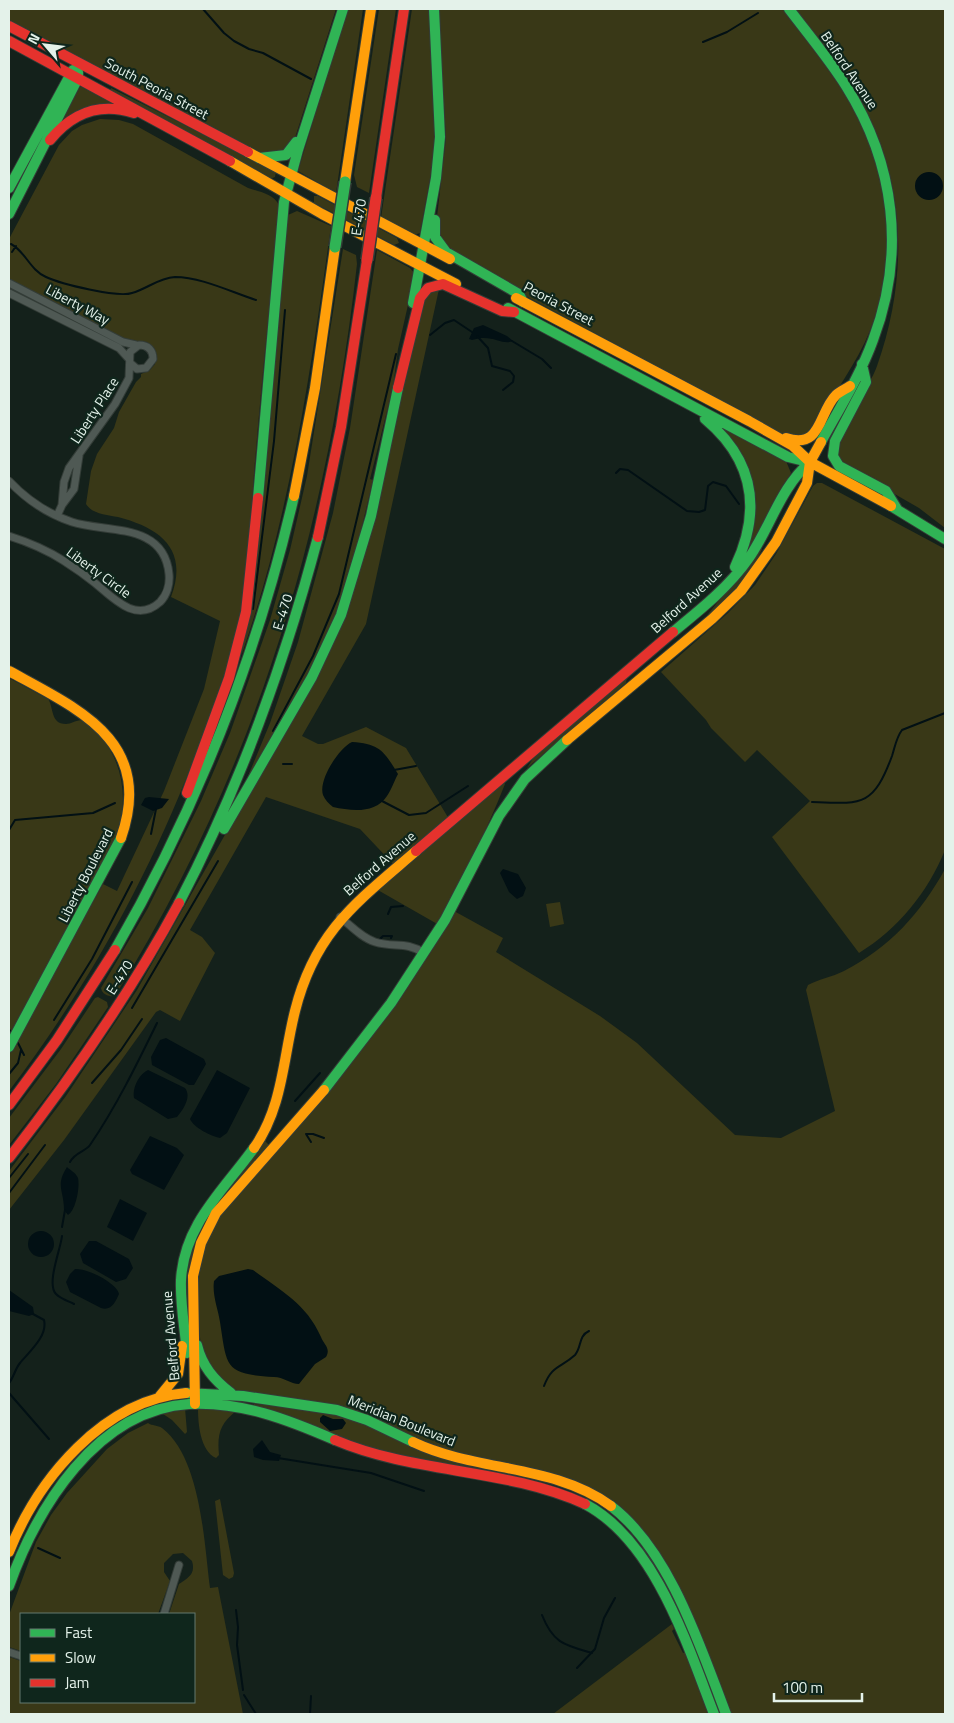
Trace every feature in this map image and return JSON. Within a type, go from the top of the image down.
[{"type":"main road","points":[[158,872],[157,859],[206,745],[235,659],[248,595],[261,427],[286,193],[343,9]]},
{"type":"main road","name":"E-470","points":[[9,1105],[45,1058],[83,1003],[158,872],[198,789],[222,732],[270,593],[288,526],[304,449],[371,9]]},
{"type":"main road","name":"E-470","points":[[9,1158],[67,1082],[108,1023],[162,934],[226,807],[259,727],[286,651],[309,574],[338,451],[404,9]]},
{"type":"main road","points":[[404,359],[403,347],[425,245],[436,178],[441,125],[434,9]]},
{"type":"main road","name":"Belford Avenue","points":[[192,1398],[194,1334],[192,1294],[194,1268],[201,1243],[213,1218],[225,1201],[290,1131],[334,1079],[378,1021],[450,912],[501,813],[525,779],[553,751],[712,619],[737,595],[774,546],[807,483],[810,462],[862,364],[882,318],[892,275],[894,232],[888,184],[877,148],[857,104],[789,9]]},
{"type":"main road","name":"South Peoria Street","points":[[9,26],[291,174]]},
{"type":"main road","name":"South Peoria Street","points":[[9,41],[158,121],[286,193]]},
{"type":"main road","points":[[9,214],[39,157],[79,64]]},
{"type":"main road","points":[[9,188],[74,76]]},
{"type":"main road","points":[[39,157],[64,124],[85,112],[100,108],[116,109],[131,112],[146,120],[158,121]]},
{"type":"main road","points":[[259,158],[278,158],[290,153],[300,129],[308,121]]},
{"type":"main road","name":"Peoria Street","points":[[291,174],[425,245],[524,302],[749,421],[793,446],[810,462],[898,510]]},
{"type":"main road","points":[[436,178],[438,199],[434,229],[439,244],[446,252],[519,294],[524,302]]},
{"type":"main road","name":"Peoria Street","points":[[286,193],[420,267],[514,312],[788,457],[810,462]]},
{"type":"main road","points":[[191,879],[202,867],[320,662],[341,615],[358,562],[379,481],[397,390],[419,300],[424,292],[433,286],[448,285],[502,311],[514,312]]},
{"type":"main road","points":[[862,364],[866,382],[834,444],[833,456],[840,467],[886,491],[898,510],[945,539]]},
{"type":"main road","points":[[749,421],[760,423],[794,442],[805,441],[816,431],[836,395],[852,384]]},
{"type":"main road","points":[[663,390],[670,399],[707,420],[719,430],[733,447],[746,472],[752,504],[750,531],[741,556],[728,577],[726,586]]},
{"type":"main road","name":"Belford Avenue","points":[[192,1398],[186,1335],[182,1320],[181,1278],[192,1233],[208,1203],[253,1151],[269,1124],[278,1095],[301,983],[320,945],[340,918],[510,769],[698,612],[726,586],[756,547],[795,475],[810,462]]},
{"type":"main road","name":"Liberty Boulevard","points":[[9,672],[79,709],[98,725],[120,756],[126,776],[129,798],[128,819],[120,842],[9,1047]]},
{"type":"main road","points":[[160,1396],[174,1383],[181,1369],[182,1320]]},
{"type":"main road","points":[[194,1334],[200,1357],[207,1372],[219,1385],[233,1395]]},
{"type":"main road","name":"Meridian Boulevard","points":[[9,1552],[23,1518],[37,1496],[88,1437],[122,1412],[160,1396],[192,1398],[233,1395],[348,1413],[379,1425],[436,1452],[564,1482],[604,1501],[635,1528],[657,1561],[697,1642],[726,1714]]},
{"type":"main road","name":"Meridian Boulevard","points":[[9,1586],[26,1539],[41,1510],[55,1491],[97,1445],[120,1426],[139,1416],[192,1398],[272,1414],[368,1453],[546,1489],[588,1505],[613,1522],[640,1554],[676,1624],[714,1714]]},
{"type":"street","name":"Liberty Way","points":[[9,282],[123,342],[136,345]]},
{"type":"street","name":"Liberty Way","points":[[9,293],[118,348],[129,361]]},
{"type":"street","points":[[136,345],[148,347],[152,354],[150,365],[142,369],[135,368],[129,361],[130,352],[136,345]]},
{"type":"street","name":"Liberty Place","points":[[129,361],[129,378]]},
{"type":"street","name":"Liberty Place","points":[[62,505],[66,475],[72,462],[79,456],[115,404],[129,378],[142,369]]},
{"type":"street","name":"Liberty Place","points":[[57,516],[62,505],[74,489],[79,456]]},
{"type":"street","name":"Liberty Circle","points":[[9,481],[32,501],[57,516],[90,527],[132,532],[148,539],[161,552],[169,571],[169,583],[162,599],[146,609],[137,610],[125,607],[60,559],[9,536]]},
{"type":"street","points":[[340,918],[371,941],[384,944],[409,945],[424,953]]},
{"type":"street","points":[[164,1613],[179,1565]]},
{"type":"shaded area","points":[[9,9],[336,9],[294,141],[289,149],[266,154],[258,152],[9,22]]},
{"type":"shaded area","points":[[347,9],[363,9],[336,193],[298,171]]},
{"type":"shaded area","points":[[379,9],[396,9],[369,193],[357,187],[354,175]]},
{"type":"shaded area","points":[[412,9],[430,9],[435,152],[420,233],[414,235],[381,218]]},
{"type":"shaded area","points":[[438,9],[784,9],[830,71],[860,121],[873,151],[882,183],[887,214],[888,246],[885,279],[877,311],[859,354],[808,436],[792,439],[531,299],[451,253],[442,244],[437,217],[446,138]]},
{"type":"shaded area","points":[[795,9],[945,9],[945,528],[919,508],[839,462],[838,441],[874,374],[887,333],[898,266],[898,232],[894,198],[887,165],[876,133],[861,102],[846,78]]},
{"type":"shaded area","points":[[80,87],[85,87],[119,105],[58,125]]},
{"type":"shaded area","points":[[111,88],[276,171],[275,177],[270,179],[110,91]]},
{"type":"shaded area","points":[[100,119],[119,120],[133,124],[248,188],[270,196],[279,205],[257,441],[250,553],[246,592],[239,630],[194,759],[173,810],[151,859],[100,954],[72,1001],[9,1091],[9,1054],[103,884],[117,891],[164,791],[204,689],[220,621],[171,597],[176,580],[176,566],[173,553],[158,534],[147,527],[133,522],[96,512],[86,504],[91,471],[97,454],[114,428],[119,412],[136,382],[141,377],[141,374],[150,370],[155,364],[155,349],[147,342],[127,341],[9,279],[9,239],[59,145],[72,131],[82,125]]},
{"type":"shaded area","points":[[929,172],[939,176],[943,186],[939,196],[929,200],[919,196],[915,186],[919,176]]},
{"type":"shaded area","points":[[314,196],[318,196],[397,238],[399,243],[394,245],[314,203]]},
{"type":"shaded area","points":[[297,211],[331,226],[307,388],[286,495],[259,602],[242,654],[288,215]]},
{"type":"shaded area","points":[[343,249],[356,255],[357,264],[344,362],[327,458],[305,552],[278,644],[246,734],[208,822],[165,910],[115,996],[109,996],[101,988],[148,908],[201,801],[230,733],[270,620],[290,550],[307,476]]},
{"type":"shaded area","points":[[377,250],[410,268],[415,274],[398,349],[393,387],[370,479],[373,480],[353,564],[326,642],[246,781],[270,723],[298,642],[333,513],[350,428]]},
{"type":"shaded area","points":[[439,289],[366,624],[302,736],[318,744],[323,744],[366,727],[406,748],[449,819],[394,865],[360,829],[266,797],[190,930],[202,937],[215,953],[180,1021],[160,1010],[156,1012],[64,1140],[9,1210],[9,1171],[66,1096],[137,990],[336,639],[422,298]]},
{"type":"shaded area","points":[[483,325],[507,336],[513,341],[505,342],[485,338],[469,339],[474,328]]},
{"type":"shaded area","points":[[725,428],[786,461],[791,473],[749,551],[754,501],[724,431]]},
{"type":"shaded area","points":[[817,483],[822,483],[945,549],[945,850],[921,895],[899,921],[859,953],[772,837],[810,801],[757,750],[745,762],[711,728],[706,720],[661,672],[728,613],[755,585],[776,554],[813,486]]},
{"type":"shaded area","points":[[760,548],[762,549],[745,578],[731,595],[706,619],[705,618]]},
{"type":"shaded area","points":[[627,677],[626,683],[527,768],[534,757]]},
{"type":"shaded area","points":[[9,678],[48,699],[57,721],[66,724],[82,720],[98,732],[110,749],[116,762],[120,776],[123,803],[118,831],[113,845],[9,1039]]},
{"type":"shaded area","points":[[352,742],[369,745],[380,750],[385,754],[398,774],[382,802],[363,810],[333,807],[327,802],[322,789],[327,773],[336,757]]},
{"type":"shaded area","points":[[502,781],[505,784],[490,820],[439,925],[376,889]]},
{"type":"shaded area","points":[[145,798],[169,799],[162,808],[153,811],[141,805]]},
{"type":"shaded area","points":[[503,869],[518,874],[526,888],[523,896],[517,899],[509,892],[500,873]]},
{"type":"shaded area","points":[[945,869],[945,1714],[730,1714],[677,1591],[608,1500],[439,1450],[389,1426],[236,1391],[213,1375],[201,1349],[196,1290],[202,1250],[221,1211],[270,1158],[454,911],[503,938],[496,952],[600,1016],[637,1043],[735,1135],[781,1138],[835,1111],[806,990],[808,985],[844,971],[875,952],[914,915]]},
{"type":"shaded area","points":[[560,902],[564,924],[550,927],[546,904]]},
{"type":"shaded area","points":[[98,997],[107,1002],[108,1007],[56,1084],[9,1145],[9,1118],[61,1049],[95,998]]},
{"type":"shaded area","points":[[166,1038],[204,1059],[206,1064],[194,1085],[189,1085],[152,1065],[151,1057],[160,1040]]},
{"type":"shaded area","points":[[148,1070],[185,1088],[188,1095],[187,1099],[177,1117],[168,1119],[134,1098],[137,1082]]},
{"type":"shaded area","points":[[217,1070],[250,1088],[227,1133],[220,1138],[199,1128],[190,1119]]},
{"type":"shaded area","points":[[150,1136],[177,1148],[184,1155],[164,1190],[132,1174],[130,1170]]},
{"type":"shaded area","points":[[264,1140],[271,1147],[206,1224],[190,1318],[187,1318],[185,1310],[186,1264],[200,1223]]},
{"type":"shaded area","points":[[67,1167],[78,1178],[78,1192],[73,1208],[68,1215],[64,1210],[61,1188],[61,1179]]},
{"type":"shaded area","points":[[120,1199],[147,1213],[133,1241],[107,1227]]},
{"type":"shaded area","points":[[41,1231],[50,1235],[54,1244],[50,1253],[41,1257],[32,1253],[28,1244],[32,1235]]},
{"type":"shaded area","points":[[89,1241],[96,1241],[129,1259],[133,1268],[126,1279],[116,1282],[83,1263],[80,1254]]},
{"type":"shaded area","points":[[75,1269],[87,1271],[113,1285],[119,1294],[112,1306],[104,1309],[101,1308],[70,1292],[66,1282]]},
{"type":"shaded area","points":[[248,1269],[253,1270],[283,1291],[300,1306],[315,1325],[328,1351],[326,1357],[315,1364],[299,1384],[277,1377],[245,1373],[231,1365],[227,1358],[214,1297],[214,1281],[219,1276]]},
{"type":"shaded area","points":[[9,1290],[33,1307],[34,1314],[29,1316],[9,1311]]},
{"type":"shaded area","points":[[254,1404],[287,1406],[343,1415],[491,1471],[379,1452],[254,1407]]},
{"type":"shaded area","points":[[185,1408],[187,1432],[185,1434],[172,1420],[160,1412]]},
{"type":"shaded area","points":[[198,1408],[236,1411],[223,1425],[219,1435],[219,1455],[216,1458],[206,1449],[203,1443],[199,1429]]},
{"type":"shaded area","points":[[323,1415],[333,1419],[343,1419],[346,1423],[342,1429],[330,1431],[320,1422],[320,1418]]},
{"type":"shaded area","points":[[148,1423],[159,1426],[175,1442],[185,1459],[193,1480],[198,1502],[210,1588],[218,1587],[243,1714],[9,1714],[9,1657],[20,1661],[20,1703],[195,1703],[195,1613],[169,1613],[179,1584],[188,1578],[193,1569],[192,1561],[183,1553],[173,1554],[164,1563],[164,1572],[170,1581],[158,1613],[20,1613],[20,1651],[9,1647],[9,1615],[36,1542],[51,1515],[67,1493],[107,1449],[128,1433]]},
{"type":"shaded area","points":[[262,1440],[270,1452],[281,1455],[279,1461],[263,1460],[254,1457],[253,1449]]},
{"type":"shaded area","points":[[220,1499],[234,1573],[233,1577],[229,1579],[223,1575],[215,1501]]},
{"type":"shaded area","points":[[672,1624],[674,1629],[672,1631],[683,1653],[685,1652],[710,1714],[553,1714]]},
{"type":"waterway","points":[[203,9],[224,33],[234,41],[249,49],[263,53],[311,79]]},
{"type":"waterway","points":[[703,42],[727,32],[758,13]]},
{"type":"waterway","points":[[11,244],[20,251],[40,274],[53,280],[89,290],[115,294],[132,293],[163,279],[175,277],[195,279],[256,300]]},
{"type":"waterway","points":[[12,252],[16,246]]},
{"type":"waterway","points":[[253,609],[274,441],[285,310]]},
{"type":"waterway","points":[[430,335],[445,323],[454,320],[472,332]]},
{"type":"waterway","points":[[477,336],[488,348],[492,366],[510,371],[514,376],[513,382],[503,390]]},
{"type":"waterway","points":[[512,341],[542,359],[551,368]]},
{"type":"waterway","points":[[273,731],[313,656],[339,594],[396,354]]},
{"type":"waterway","points":[[616,473],[620,469],[628,470],[687,511],[699,512],[705,510],[708,486],[713,482],[726,486],[739,504]]},
{"type":"waterway","points":[[812,802],[843,803],[864,799],[879,785],[902,730],[945,713]]},
{"type":"waterway","points":[[283,764],[292,764]]},
{"type":"waterway","points":[[394,770],[416,766]]},
{"type":"waterway","points":[[382,801],[409,815],[426,813],[468,786]]},
{"type":"waterway","points":[[9,830],[15,820],[93,813],[115,803]]},
{"type":"waterway","points":[[151,834],[156,809]]},
{"type":"waterway","points":[[132,1008],[218,861]]},
{"type":"waterway","points":[[54,1020],[92,959],[132,882]]},
{"type":"waterway","points":[[388,914],[391,907],[403,906]]},
{"type":"waterway","points":[[380,939],[383,936],[392,936],[391,938]]},
{"type":"waterway","points":[[92,1083],[121,1050],[142,1019]]},
{"type":"waterway","points":[[70,1162],[90,1145],[100,1131],[126,1085],[157,1023]]},
{"type":"waterway","points":[[18,1043],[24,1055]]},
{"type":"waterway","points":[[9,1074],[18,1063],[21,1050]]},
{"type":"waterway","points":[[295,1101],[320,1073]]},
{"type":"waterway","points":[[306,1134],[313,1134],[324,1138]]},
{"type":"waterway","points":[[306,1134],[311,1142]]},
{"type":"waterway","points":[[9,1193],[45,1145]]},
{"type":"waterway","points":[[9,1178],[28,1154]]},
{"type":"waterway","points":[[62,1227],[65,1210]]},
{"type":"waterway","points":[[62,1236],[53,1274],[53,1289],[62,1299],[74,1304]]},
{"type":"waterway","points":[[9,1383],[18,1365],[41,1338],[44,1320],[33,1314]]},
{"type":"waterway","points":[[544,1386],[550,1374],[575,1355],[583,1336],[589,1331]]},
{"type":"waterway","points":[[9,1393],[49,1439]]},
{"type":"waterway","points":[[278,1458],[371,1473],[424,1491]]},
{"type":"waterway","points":[[38,1548],[60,1558]]},
{"type":"waterway","points":[[577,1668],[595,1649],[604,1618],[615,1598]]},
{"type":"waterway","points":[[236,1610],[238,1627],[237,1645],[243,1690]]},
{"type":"waterway","points":[[542,1615],[551,1632],[561,1642],[592,1653]]},
{"type":"waterway","points":[[244,1695],[256,1714]]},
{"type":"waterway","points":[[310,1714],[311,1696]]},
{"type":"traffic: fast","points":[[258,498],[284,202],[298,150],[343,9]]},
{"type":"traffic: fast","points":[[413,303],[436,178],[440,137],[434,9]]},
{"type":"traffic: fast","points":[[789,9],[826,56],[863,116],[876,146],[885,178],[890,210],[892,242],[890,275],[883,307],[873,340],[862,366],[821,442]]},
{"type":"traffic: fast","points":[[9,188],[73,70]]},
{"type":"traffic: fast","points":[[9,214],[78,78],[78,72]]},
{"type":"traffic: fast","points":[[259,158],[286,155],[296,142]]},
{"type":"traffic: fast","points":[[335,247],[345,182]]},
{"type":"traffic: fast","points":[[435,220],[435,237],[446,252],[519,294],[523,302]]},
{"type":"traffic: fast","points":[[508,308],[788,457],[808,462]]},
{"type":"traffic: fast","points":[[862,364],[866,382],[835,441],[833,456],[839,466],[886,491],[897,509]]},
{"type":"traffic: fast","points":[[224,829],[312,677],[341,615],[371,516],[398,388]]},
{"type":"traffic: fast","points":[[705,419],[734,451],[749,487],[749,526],[735,567]]},
{"type":"traffic: fast","points":[[673,632],[714,598],[741,569],[757,546],[783,495],[810,462]]},
{"type":"traffic: fast","points":[[115,950],[172,842],[221,730],[243,673],[262,614],[294,496]]},
{"type":"traffic: fast","points":[[891,506],[945,539]]},
{"type":"traffic: fast","points":[[179,903],[222,814],[259,724],[291,632],[318,537]]},
{"type":"traffic: fast","points":[[324,1090],[391,1003],[445,920],[499,816],[525,779],[567,740]]},
{"type":"traffic: fast","points":[[9,1047],[121,838]]},
{"type":"traffic: fast","points":[[187,1353],[181,1280],[189,1242],[207,1209],[254,1148]]},
{"type":"traffic: fast","points":[[197,1345],[202,1360],[210,1372],[231,1393]]},
{"type":"traffic: fast","points":[[186,1393],[243,1396],[337,1410],[367,1420],[413,1442]]},
{"type":"traffic: fast","points":[[9,1586],[36,1525],[54,1496],[75,1468],[99,1444],[126,1424],[156,1410],[189,1404],[208,1404],[246,1409],[282,1419],[335,1440]]},
{"type":"traffic: fast","points":[[585,1504],[610,1521],[631,1543],[649,1568],[666,1597],[680,1627],[714,1714]]},
{"type":"traffic: fast","points":[[611,1506],[632,1525],[650,1548],[681,1601],[726,1714]]},
{"type":"traffic: slow","points":[[345,182],[371,9]]},
{"type":"traffic: slow","points":[[248,152],[450,259]]},
{"type":"traffic: slow","points":[[230,161],[322,214],[456,284]]},
{"type":"traffic: slow","points":[[294,496],[315,388],[335,247]]},
{"type":"traffic: slow","points":[[516,298],[749,421],[793,446],[810,462],[891,506]]},
{"type":"traffic: slow","points":[[786,438],[806,439],[813,434],[830,403],[838,394],[850,386]]},
{"type":"traffic: slow","points":[[567,740],[712,619],[741,591],[776,542],[807,483],[810,462],[821,442]]},
{"type":"traffic: slow","points":[[9,671],[60,699],[84,715],[104,732],[119,753],[128,776],[129,805],[121,838]]},
{"type":"traffic: slow","points":[[254,1148],[264,1132],[277,1099],[295,1011],[314,959],[341,920],[357,903],[416,851]]},
{"type":"traffic: slow","points":[[195,1404],[193,1276],[201,1243],[216,1213],[324,1090]]},
{"type":"traffic: slow","points":[[160,1396],[178,1374],[182,1346]]},
{"type":"traffic: slow","points":[[9,1552],[37,1497],[56,1471],[77,1448],[101,1427],[127,1411],[156,1399],[186,1393]]},
{"type":"traffic: slow","points":[[413,1442],[437,1452],[462,1459],[565,1482],[589,1492],[611,1506]]},
{"type":"traffic: jam","points":[[376,198],[404,9]]},
{"type":"traffic: jam","points":[[9,26],[248,152]]},
{"type":"traffic: jam","points":[[9,41],[230,161]]},
{"type":"traffic: jam","points":[[50,140],[68,123],[88,112],[110,109],[134,113]]},
{"type":"traffic: jam","points":[[367,260],[376,198]]},
{"type":"traffic: jam","points":[[318,537],[341,427],[367,260]]},
{"type":"traffic: jam","points":[[398,388],[420,298],[428,288],[443,284],[502,311],[514,312]]},
{"type":"traffic: jam","points":[[187,793],[229,678],[246,612],[258,498]]},
{"type":"traffic: jam","points":[[416,851],[673,632]]},
{"type":"traffic: jam","points":[[9,1158],[99,1034],[141,970],[179,903]]},
{"type":"traffic: jam","points":[[9,1105],[57,1040],[115,950]]},
{"type":"traffic: jam","points":[[335,1440],[365,1451],[397,1459],[524,1484],[555,1492],[585,1504]]}]
